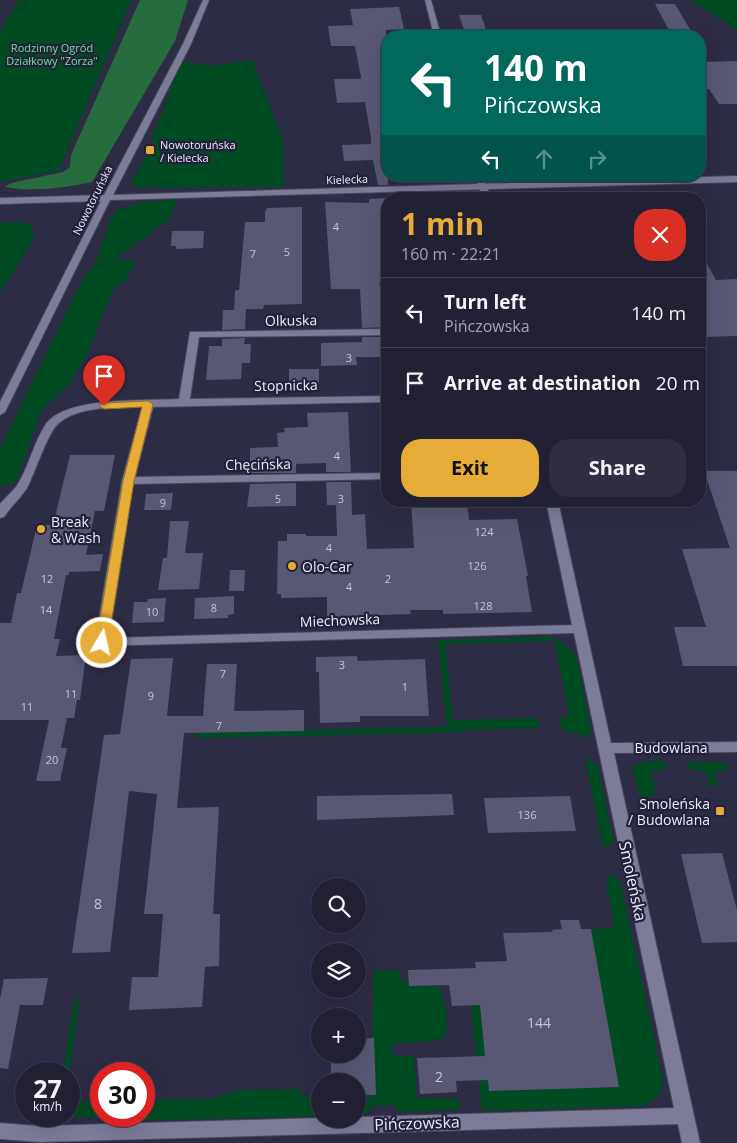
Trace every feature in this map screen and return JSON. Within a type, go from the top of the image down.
[{"type":"street","name":"Nowotoruńska","points":[[0,412],[107,198],[187,44],[206,0]]},
{"type":"street","points":[[428,0],[436,30]]},
{"type":"street","name":"Kielecka","points":[[706,180],[737,179]]},
{"type":"street","points":[[481,182],[485,192]]},
{"type":"street","name":"Kielecka","points":[[0,202],[628,182]]},
{"type":"street","name":"Olkuska","points":[[184,402],[194,334],[381,332]]},
{"type":"street","name":"Stopnicka","points":[[148,404],[381,399]]},
{"type":"street","points":[[0,511],[21,488],[51,425],[70,412],[104,406],[148,404],[128,481]]},
{"type":"street","name":"Chęcińska","points":[[128,481],[381,476]]},
{"type":"street","name":"Miechowska","points":[[128,481],[102,643],[580,629]]},
{"type":"street","name":"Smoleńska","points":[[553,507],[691,1143]]},
{"type":"street","name":"Budowlana","points":[[605,748],[737,747]]},
{"type":"street","name":"Pińczowska","points":[[0,1131],[39,1134],[685,1116]]},
{"type":"green space","name":"Rodzinny Ogród Działkowy \"Zorza\"","points":[[19,0],[131,0],[59,170],[0,182],[0,32]]},
{"type":"green space","points":[[140,0],[188,0],[175,41],[92,182],[48,189],[5,187],[11,183],[63,172],[70,167],[71,155]]},
{"type":"green space","points":[[690,0],[737,0],[737,30]]},
{"type":"green space","points":[[252,60],[283,140],[284,187],[161,188],[145,186],[140,188],[133,184],[131,180],[138,172],[153,143],[152,137],[165,107],[178,61],[211,66]]},
{"type":"green space","points":[[177,199],[166,224],[154,228],[148,237],[143,238],[119,254],[117,259],[136,261],[125,282],[116,286],[106,306],[88,353],[71,382],[42,410],[16,482],[0,486],[0,449],[82,281],[96,263],[111,219],[118,209],[145,202]]},
{"type":"green space","points":[[20,222],[32,226],[34,239],[0,293],[0,223]]},
{"type":"green space","points":[[552,637],[569,648],[577,658],[592,733],[581,739],[580,733],[565,731],[559,722],[558,717],[570,717],[554,641],[445,644],[453,720],[537,718],[539,728],[464,730],[461,732],[205,738],[197,737],[194,733],[447,727],[438,640]]},
{"type":"green space","points":[[585,758],[597,764],[614,843],[603,848]]},
{"type":"green space","points":[[648,761],[663,761],[667,766],[663,770],[651,771],[656,794],[641,800],[632,768]]},
{"type":"green space","points":[[687,762],[725,762],[728,767],[723,771],[714,771],[718,786],[709,785],[705,771],[692,770]]},
{"type":"green space","points":[[608,873],[618,880],[622,888],[663,1080],[660,1093],[655,1099],[643,1106],[482,1111],[471,1006],[480,1005],[489,1091],[619,1087],[591,929],[615,928],[606,882],[609,882]]},
{"type":"green space","points":[[400,970],[401,981],[408,981],[409,986],[437,986],[445,1004],[445,1036],[437,1041],[393,1043],[393,1056],[414,1056],[417,1098],[458,1098],[460,1110],[400,1112],[396,1110],[396,1105],[372,1106],[366,1114],[366,1095],[375,1095],[372,1007],[374,1003],[373,971]]},
{"type":"green space","points":[[80,995],[71,1062],[65,1062],[73,1005]]},
{"type":"green space","points":[[302,1089],[301,1096],[311,1096],[311,1116],[155,1120],[155,1100],[211,1099],[242,1090]]},
{"type":"green space","points":[[90,1101],[90,1117],[80,1118],[80,1102]]},
{"type":"building","points":[[655,4],[675,4],[690,30],[669,30]]},
{"type":"building","points":[[399,7],[404,29],[381,30],[381,182],[388,182],[388,185],[378,185],[373,160],[344,161],[342,145],[371,144],[365,102],[337,103],[334,79],[361,79],[355,46],[331,46],[328,26],[353,25],[350,9]]},
{"type":"building","points":[[459,15],[481,15],[486,30],[464,30]]},
{"type":"building","points":[[737,61],[737,104],[719,104],[709,89],[706,89],[706,62]]},
{"type":"building","points":[[381,198],[381,282],[379,282],[381,327],[362,328],[360,289],[331,289],[325,202],[369,203],[369,199]]},
{"type":"building","points":[[302,207],[302,304],[264,305],[263,309],[246,309],[245,329],[222,330],[223,310],[234,310],[235,290],[239,290],[245,222],[265,222],[265,211],[267,208]]},
{"type":"building","points":[[172,231],[204,231],[203,248],[176,249],[176,246],[171,246]]},
{"type":"building","points":[[706,262],[716,280],[737,279],[737,336],[706,337]]},
{"type":"building","points":[[362,337],[381,337],[381,357],[356,357],[357,365],[321,366],[321,343],[362,342]]},
{"type":"building","points":[[245,338],[244,344],[251,344],[250,363],[242,363],[241,379],[206,380],[209,346],[222,346],[222,339]]},
{"type":"building","points":[[289,369],[319,369],[319,385],[289,385]]},
{"type":"building","points":[[348,412],[351,472],[326,472],[326,463],[296,464],[296,473],[250,473],[250,448],[278,447],[277,433],[285,432],[284,428],[308,427],[307,413]]},
{"type":"building","points":[[70,455],[115,455],[104,511],[95,511],[86,555],[103,554],[100,571],[69,572],[69,575],[66,575],[54,639],[60,639],[56,656],[86,655],[80,700],[77,700],[74,718],[67,718],[61,748],[67,748],[60,781],[36,781],[49,720],[0,720],[0,623],[11,623],[17,593],[21,593],[37,525],[53,525]]},
{"type":"building","points":[[706,471],[737,471],[737,666],[683,666],[674,627],[706,627],[682,549],[730,548],[706,477]]},
{"type":"building","points":[[326,482],[351,482],[352,515],[365,514],[367,549],[414,548],[411,507],[467,507],[469,520],[517,519],[528,576],[526,576],[532,612],[443,614],[443,610],[410,610],[411,614],[327,617],[327,597],[281,598],[281,594],[277,594],[278,541],[287,541],[287,534],[337,536],[336,505],[327,505]]},
{"type":"building","points":[[296,483],[296,506],[247,507],[250,484]]},
{"type":"building","points":[[173,493],[171,510],[144,510],[146,494]]},
{"type":"building","points":[[170,521],[189,521],[185,553],[203,553],[199,589],[158,590],[163,558],[167,558]]},
{"type":"building","points":[[230,570],[245,570],[244,591],[229,591]]},
{"type":"building","points":[[234,596],[234,614],[228,615],[228,618],[194,619],[195,598]]},
{"type":"building","points":[[166,598],[164,622],[132,623],[134,602],[147,602],[148,599]]},
{"type":"building","points":[[357,656],[358,661],[425,659],[429,716],[360,716],[360,722],[320,723],[319,672],[316,672],[316,657]]},
{"type":"building","points":[[173,658],[167,716],[203,716],[207,664],[237,664],[234,711],[304,710],[304,731],[184,733],[177,808],[219,807],[213,914],[220,914],[219,966],[205,967],[202,1007],[129,1010],[132,977],[158,977],[163,914],[144,914],[157,794],[129,791],[110,952],[72,953],[104,735],[120,734],[131,659]]},
{"type":"building","points":[[452,794],[454,815],[317,820],[317,796]]},
{"type":"building","points":[[570,796],[576,831],[488,833],[484,798]]},
{"type":"building","points":[[722,853],[737,910],[737,942],[702,943],[681,854]]},
{"type":"building","points":[[560,920],[579,920],[581,929],[591,929],[619,1087],[489,1091],[488,1080],[456,1081],[457,1092],[420,1094],[417,1058],[485,1056],[480,1005],[452,1006],[449,985],[409,986],[408,970],[476,968],[475,962],[507,961],[503,933],[553,932],[552,930],[562,929]]},
{"type":"building","points":[[48,978],[43,1005],[20,1005],[8,1069],[0,1068],[0,999],[4,979]]},
{"type":"building","points":[[366,1038],[374,1038],[376,1095],[366,1095],[366,1073],[331,1073],[331,1063],[366,1063]]},
{"type":"place","name":"Nowotoruńska / Kielecka","points":[[150,150]]},
{"type":"place","name":"Break & Wash","points":[[41,529]]},
{"type":"place","name":"Olo-Car","points":[[292,566]]},
{"type":"place","name":"Smoleńska / Budowlana","points":[[720,811]]},
{"type":"route","points":[[102,643],[128,481],[148,404],[104,406]]}]
